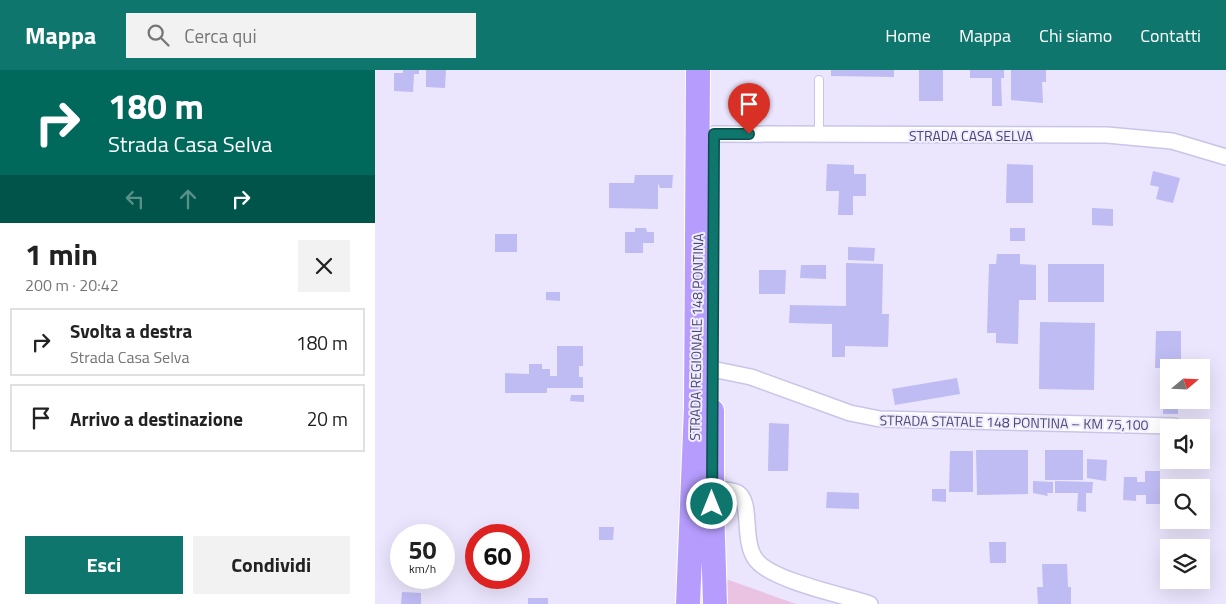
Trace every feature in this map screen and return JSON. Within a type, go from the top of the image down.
[{"type":"main road","name":"STRADA REGIONALE 148 PONTINA","points":[[688,604],[696,408],[698,70]]},
{"type":"main road","name":"STRADA REGIONALE 148 PONTINA","points":[[714,70],[711,489],[715,604]]},
{"type":"street","name":"STRADA CASA SELVA","points":[[714,134],[1107,135],[1172,141],[1226,157]]},
{"type":"street","name":"STRADA STATALE 148 PONTINA – KM 75,100","points":[[712,369],[751,378],[850,413],[880,420],[1160,426]]},
{"type":"street","points":[[711,489],[733,491],[743,499],[747,540],[753,556],[761,565],[783,577],[870,604]]},
{"type":"lane","points":[[819,80],[819,134]]},
{"type":"shaded area","points":[[723,578],[796,604],[725,604]]},
{"type":"building","points":[[403,70],[419,70],[419,74],[414,74],[413,92],[394,91],[394,73],[403,73]]},
{"type":"building","points":[[426,70],[446,70],[445,88],[426,87]]},
{"type":"building","points":[[831,70],[894,70],[894,77],[831,76]]},
{"type":"building","points":[[919,70],[943,70],[943,101],[919,101]]},
{"type":"building","points":[[970,70],[1004,70],[1004,78],[1001,78],[1002,106],[992,106],[992,78],[970,78]]},
{"type":"building","points":[[1011,70],[1046,70],[1046,82],[1042,82],[1043,103],[1011,100]]},
{"type":"building","points":[[827,164],[854,165],[854,174],[866,174],[866,196],[853,196],[853,215],[838,215],[839,191],[826,191]]},
{"type":"building","points":[[1007,164],[1033,165],[1033,203],[1006,203]]},
{"type":"building","points":[[1153,171],[1180,178],[1173,203],[1156,199],[1159,187],[1150,185]]},
{"type":"building","points":[[635,175],[673,175],[672,188],[660,188],[658,183],[658,209],[609,208],[609,183],[634,183]]},
{"type":"building","points":[[1092,208],[1113,209],[1113,226],[1092,225]]},
{"type":"building","points":[[635,228],[646,228],[647,232],[654,232],[654,243],[643,243],[643,253],[625,253],[625,232],[635,232]]},
{"type":"building","points":[[1010,228],[1025,228],[1025,241],[1010,241]]},
{"type":"building","points":[[495,234],[517,234],[517,252],[495,252]]},
{"type":"building","points":[[848,247],[875,248],[874,261],[848,260]]},
{"type":"building","points":[[997,254],[1020,254],[1020,264],[1036,265],[1036,300],[1019,300],[1018,344],[996,343],[996,333],[987,333],[989,264],[996,264]]},
{"type":"building","points":[[846,263],[883,264],[882,314],[889,314],[888,347],[845,346],[845,357],[832,357],[832,324],[789,323],[790,305],[846,306]]},
{"type":"building","points":[[1048,264],[1104,264],[1104,302],[1048,302]]},
{"type":"building","points":[[801,265],[826,265],[826,279],[800,278]]},
{"type":"building","points":[[759,270],[786,270],[785,294],[759,294]]},
{"type":"building","points":[[546,292],[560,292],[560,301],[546,300]]},
{"type":"building","points":[[1040,322],[1095,323],[1094,390],[1039,389]]},
{"type":"building","points":[[1156,331],[1181,331],[1181,359],[1160,359],[1160,368],[1155,368]]},
{"type":"building","points":[[557,346],[583,346],[583,366],[579,366],[579,377],[583,377],[583,388],[547,388],[547,393],[505,393],[505,373],[529,374],[529,364],[542,364],[542,369],[550,369],[550,376],[557,376]]},
{"type":"building","points":[[957,378],[960,394],[895,405],[892,389]]},
{"type":"building","points":[[571,395],[584,395],[584,402],[570,401]]},
{"type":"building","points":[[1163,409],[1178,409],[1178,414],[1163,414]]},
{"type":"building","points":[[769,423],[789,424],[788,471],[768,471]]},
{"type":"building","points":[[976,450],[1028,450],[1028,494],[977,495]]},
{"type":"building","points":[[1045,450],[1083,450],[1083,480],[1045,480]]},
{"type":"building","points":[[950,451],[973,451],[973,492],[949,492]]},
{"type":"building","points":[[1087,459],[1107,460],[1106,481],[1087,478]]},
{"type":"building","points":[[1145,471],[1160,471],[1160,504],[1146,504],[1146,495],[1136,495],[1136,501],[1123,500],[1124,477],[1137,477],[1137,482],[1145,482]]},
{"type":"building","points":[[1033,481],[1053,482],[1053,493],[1047,493],[1048,496],[1033,493]]},
{"type":"building","points":[[1055,481],[1093,482],[1092,493],[1086,493],[1086,512],[1077,511],[1078,493],[1055,493]]},
{"type":"building","points":[[932,489],[946,489],[946,502],[932,501]]},
{"type":"building","points":[[827,492],[859,493],[859,509],[826,508]]},
{"type":"building","points":[[599,527],[614,527],[613,540],[599,540]]},
{"type":"building","points":[[989,542],[1006,542],[1006,563],[990,563]]},
{"type":"building","points":[[1042,564],[1067,564],[1068,587],[1071,587],[1071,604],[1038,604],[1037,587],[1043,587]]},
{"type":"building","points":[[402,592],[421,593],[421,604],[401,604]]},
{"type":"building","points":[[528,598],[548,598],[548,604],[528,604]]},
{"type":"route","points":[[712,504],[714,134],[749,134]]}]
